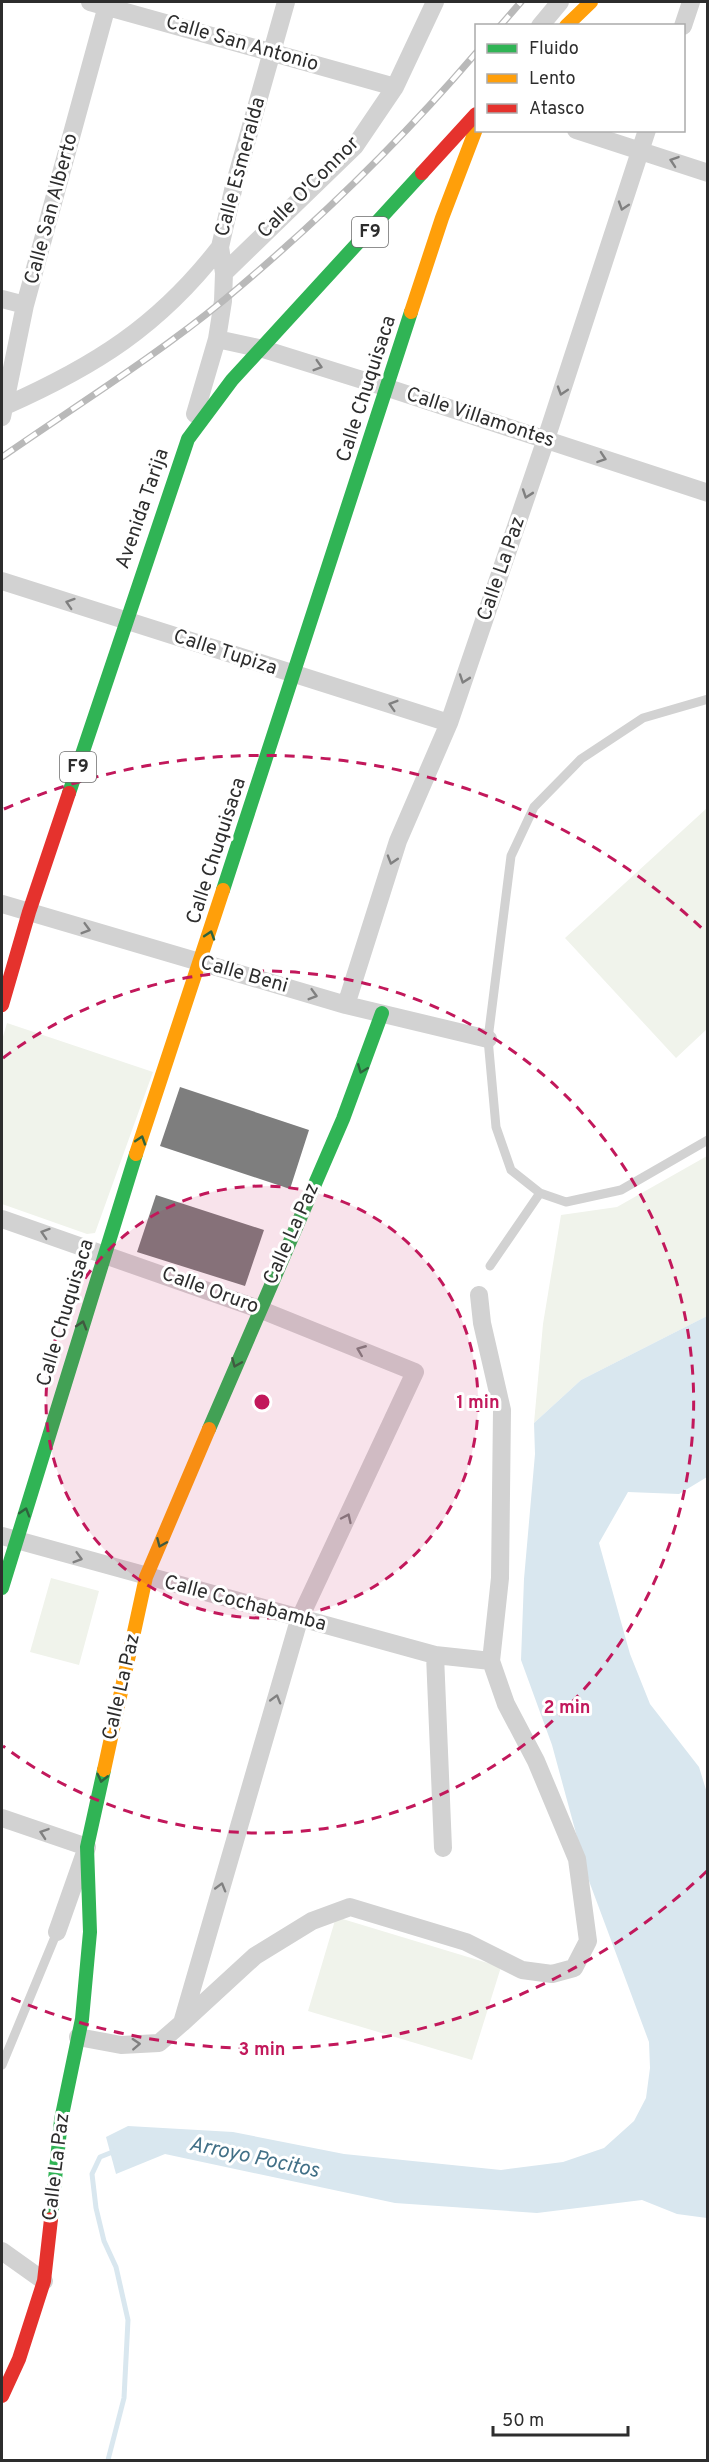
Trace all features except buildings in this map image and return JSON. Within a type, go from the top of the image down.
[{"type":"main road","points":[[568,24],[591,2]]},
{"type":"main road","name":"Avenida Tarija","points":[[2,1005],[29,912],[188,439],[211,403],[234,375],[263,349],[475,116]]},
{"type":"main road","name":"Calle Chuquisaca","points":[[2,1588],[9,1538],[201,962],[442,218],[476,132]]},
{"type":"main road","name":"Calle La Paz","points":[[2,2396],[19,2359],[45,2281],[61,2120],[78,2037],[90,1932],[87,1847],[146,1577],[259,1309],[343,1119],[382,1013]]},
{"type":"street","name":"Calle Esmeralda","points":[[188,439],[217,339],[224,273],[220,247],[234,186],[286,2]]},
{"type":"street","name":"Calle O'Connor","points":[[224,273],[355,146],[395,87],[435,2]]},
{"type":"street","points":[[542,24],[560,2]]},
{"type":"street","points":[[684,24],[691,2]]},
{"type":"street","name":"Calle San Antonio","points":[[102,3],[395,87]]},
{"type":"street","name":"Calle San Alberto","points":[[4,402],[25,305],[102,3]]},
{"type":"street","points":[[582,132],[708,173]]},
{"type":"street","name":"Calle La Paz","points":[[346,1005],[398,841],[449,723],[546,439],[646,132]]},
{"type":"street","points":[[4,402],[59,382],[124,343],[164,310],[198,276],[220,247]]},
{"type":"street","points":[[2,299],[25,305]]},
{"type":"street","name":"Calle Villamontes","points":[[217,339],[263,349],[706,487]]},
{"type":"street","name":"Calle Tupiza","points":[[2,581],[449,723]]},
{"type":"street","name":"Calle Beni","points":[[2,904],[346,1005],[488,1040]]},
{"type":"street","name":"Calle Oruro","points":[[2,1219],[259,1309],[415,1372],[299,1620]]},
{"type":"street","points":[[78,2037],[121,2045],[159,2043],[255,1956],[312,1921],[350,1907],[466,1942],[522,1970],[552,1974],[574,1968],[588,1941],[577,1859],[536,1761],[506,1704],[491,1661],[500,1578],[502,1410],[482,1323],[479,1295]]},
{"type":"street","name":"Calle Cochabamba","points":[[9,1538],[299,1620],[435,1655],[491,1661]]},
{"type":"street","points":[[182,2023],[299,1620]]},
{"type":"street","points":[[435,1655],[443,1848]]},
{"type":"street","points":[[2,1818],[87,1847],[57,1932]]},
{"type":"street","points":[[2,2251],[45,2281]]},
{"type":"lane","points":[[708,699],[643,718],[581,759],[534,807],[511,856],[488,1040],[496,1127],[507,1160],[511,1170],[540,1193],[566,1202],[621,1190],[708,1140]]},
{"type":"lane","points":[[490,1266],[540,1193]]},
{"type":"lane","points":[[2,2065],[57,1932]]},
{"type":"shaded area","points":[[707,808],[707,1029],[676,1058],[565,938]]},
{"type":"shaded area","points":[[7,1023],[153,1072],[95,1233],[87,1234],[2,1204],[2,1040]]},
{"type":"shaded area","points":[[707,1156],[707,1316],[581,1380],[534,1423],[543,1324],[561,1215],[617,1207]]},
{"type":"shaded area","points":[[51,1578],[99,1591],[79,1665],[30,1652]]},
{"type":"shaded area","points":[[336,1917],[501,1967],[472,2060],[308,2011]]},
{"type":"water","points":[[707,1316],[707,1477],[679,1494],[628,1492],[599,1543],[630,1654],[650,1704],[699,1767],[707,1793],[707,2218],[677,2214],[642,2200],[537,2213],[395,2203],[165,2154],[116,2174],[106,2137],[128,2126],[233,2132],[344,2154],[501,2170],[563,2162],[604,2148],[634,2121],[646,2098],[650,2068],[649,2042],[589,1881],[552,1745],[521,1660],[524,1579],[535,1454],[534,1423],[581,1380]]},
{"type":"waterway","name":"Arroyo Pocitos","points":[[108,2460],[124,2398],[128,2320],[116,2267],[104,2241],[96,2208],[92,2174],[100,2157],[115,2151]]},
{"type":"railway","points":[[502,24],[521,2]]},
{"type":"railway","points":[[2,457],[171,341],[258,272],[387,150],[475,54]]},
{"type":"traffic: fast","points":[[69,793],[188,439],[232,380],[422,173]]},
{"type":"traffic: fast","points":[[223,890],[411,312]]},
{"type":"traffic: fast","points":[[209,1429],[343,1119],[382,1013]]},
{"type":"traffic: fast","points":[[2,1588],[136,1154]]},
{"type":"traffic: fast","points":[[51,2219],[61,2120],[82,2019],[90,1932],[87,1847],[104,1770]]},
{"type":"traffic: slow","points":[[568,24],[591,2]]},
{"type":"traffic: slow","points":[[411,312],[442,218],[475,132]]},
{"type":"traffic: slow","points":[[136,1154],[223,890]]},
{"type":"traffic: slow","points":[[104,1770],[146,1577],[209,1429]]},
{"type":"traffic: jam","points":[[422,173],[475,115]]},
{"type":"traffic: jam","points":[[2,1005],[29,912],[69,793]]},
{"type":"traffic: jam","points":[[2,2396],[19,2359],[44,2281],[51,2219]]}]
